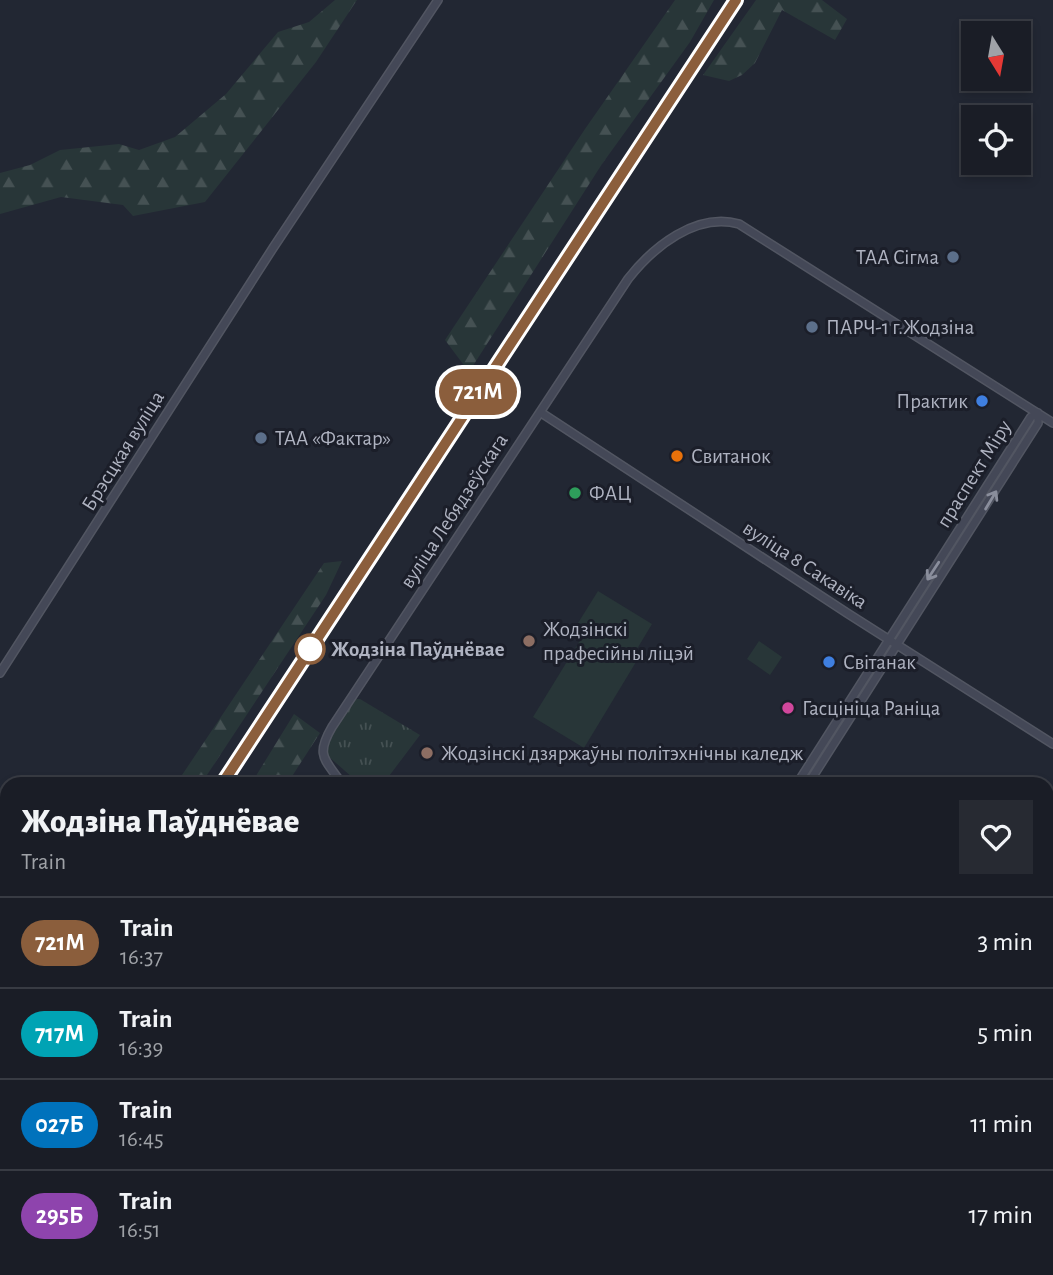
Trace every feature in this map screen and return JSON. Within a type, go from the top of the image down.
[{"type":"main road","name":"Брэсцкая вуліца","points":[[0,673],[273,247],[438,0]]},
{"type":"main road","name":"вуліца Лебядзеўскага","points":[[337,777],[322,753],[324,741],[635,270],[675,235],[699,225],[721,221],[739,223],[1053,423]]},
{"type":"main road","name":"вуліца 8 Сакавіка","points":[[540,412],[1053,744]]},
{"type":"main road","name":"праспект Міру","points":[[802,777],[1031,417],[1038,414],[1038,423],[813,777]]},
{"type":"main road","points":[[966,521],[974,526]]},
{"type":"main road","points":[[813,760],[821,764]]},
{"type":"green space","points":[[335,0],[357,0],[316,62],[205,202],[133,216],[123,205],[61,197],[0,214],[0,173],[30,165],[60,150],[119,144],[139,150],[175,137],[226,94],[278,32],[309,22]]},
{"type":"green space","points":[[675,0],[714,0],[690,42],[602,164],[469,372],[445,340],[585,129]]},
{"type":"green space","points":[[756,0],[822,0],[847,19],[835,40],[782,10],[755,63],[742,75],[729,81],[703,75]]},
{"type":"green space","points":[[342,561],[326,595],[206,777],[181,777],[324,563]]},
{"type":"green space","points":[[598,591],[652,624],[631,659],[636,662],[584,748],[533,717],[587,629],[578,623]]},
{"type":"green space","points":[[759,641],[782,657],[770,675],[747,659]]},
{"type":"green space","points":[[353,699],[360,699],[420,735],[388,777],[352,777],[328,756],[326,740]]},
{"type":"green space","points":[[294,714],[320,733],[292,777],[255,777]]},
{"type":"railway","points":[[227,777],[736,0]]},
{"type":"train","name":"721М","points":[[227,777],[736,0]]},
{"type":"place","name":"ТАА Сігма","points":[[953,257]]},
{"type":"place","name":"ПАРЧ-1 г.Жодзіна","points":[[812,327]]},
{"type":"place","name":"Практик","points":[[982,401]]},
{"type":"place","name":"ТАА «Фактар»","points":[[261,438]]},
{"type":"place","name":"Свитанок","points":[[677,456]]},
{"type":"place","name":"ФАЦ","points":[[575,493]]},
{"type":"place","name":"Жодзінскі прафесійны ліцэй","points":[[529,641]]},
{"type":"place","name":"Жодзіна Паўднёвае","points":[[310,649]]},
{"type":"place","name":"Світанак","points":[[829,662]]},
{"type":"place","name":"Гасцініца Раніца","points":[[788,708]]},
{"type":"place","name":"Жодзінскі дзяржаўны політэхнічны каледж","points":[[427,753]]}]
